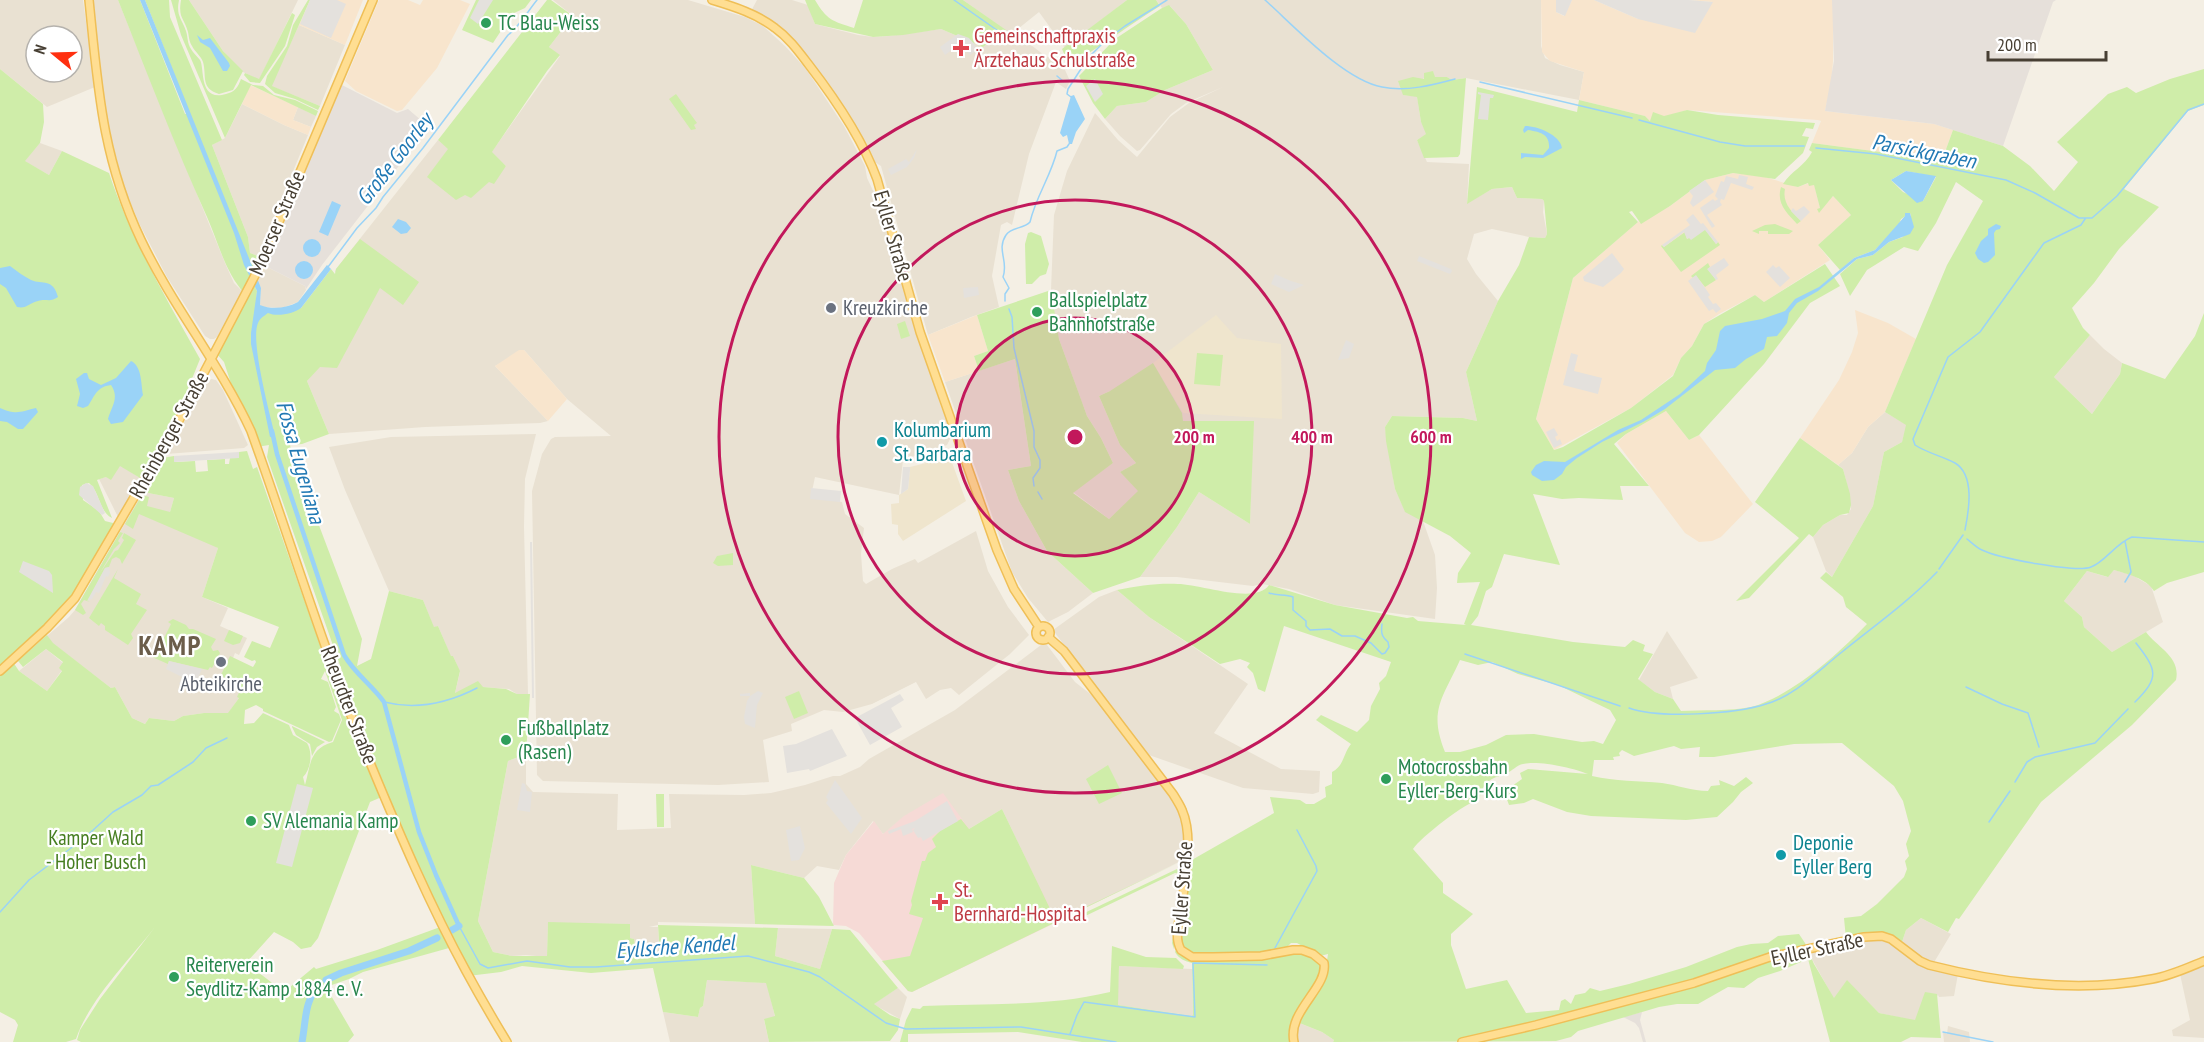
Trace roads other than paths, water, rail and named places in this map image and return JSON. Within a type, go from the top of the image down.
[{"type":"main road","name":"Rheinberger Straße","points":[[0,671],[68,607],[167,442],[211,360],[142,241],[115,174],[101,114],[89,0]]},
{"type":"main road","name":"Moerser Straße","points":[[211,360],[252,282],[371,0]]},
{"type":"main road","name":"Eyller Straße","points":[[712,0],[760,18],[791,43],[840,108],[870,159],[922,338],[997,550],[1014,590],[1039,627],[1047,628],[1048,637],[1064,651],[1173,794],[1182,810],[1186,824],[1187,851],[1177,936],[1181,950],[1192,957],[1261,956],[1302,950],[1324,963],[1323,974],[1296,1018],[1293,1028],[1294,1042]]},
{"type":"main road","name":"Rheurdter Straße","points":[[211,360],[237,402],[251,431],[370,764],[411,858],[465,970],[507,1042]]},
{"type":"main road","name":"Eyller Straße","points":[[1462,1042],[1694,983],[1770,957],[1864,937],[1882,936],[1892,939],[1920,961],[1929,965],[2007,981],[2083,985],[2148,980],[2204,961]]},
{"type":"water","points":[[140,0],[145,0],[261,288],[260,305],[279,308],[298,302],[327,265],[331,269],[301,308],[285,314],[268,313],[258,323],[256,332],[259,361],[275,436],[270,437],[251,344],[257,291],[244,265],[234,233]]},
{"type":"water","points":[[197,35],[203,40],[210,38],[229,63],[227,71],[223,71],[210,48],[200,42]]},
{"type":"water","points":[[1074,95],[1085,119],[1076,132],[1072,144],[1069,144],[1067,135],[1063,137],[1060,133],[1071,96]]},
{"type":"water","points":[[1525,126],[1548,132],[1557,139],[1562,148],[1543,158],[1525,157],[1521,159],[1521,153],[1543,155],[1549,148],[1546,137],[1528,130],[1524,133]]},
{"type":"water","points":[[1906,171],[1936,176],[1923,201],[1917,203],[1891,180]]},
{"type":"water","points":[[332,201],[341,205],[328,236],[319,232]]},
{"type":"water","points":[[1905,213],[1910,213],[1914,227],[1910,234],[1889,242],[1873,255],[1857,259],[1818,291],[1797,303],[1789,313],[1787,323],[1777,336],[1767,337],[1764,349],[1735,368],[1715,370],[1665,409],[1602,442],[1577,458],[1554,480],[1542,481],[1532,475],[1531,472],[1536,465],[1544,461],[1565,462],[1618,430],[1641,420],[1680,394],[1705,371],[1707,363],[1716,350],[1720,331],[1725,326],[1762,319],[1785,311],[1795,299],[1819,287],[1854,258],[1875,250],[1905,216]]},
{"type":"water","points":[[398,219],[406,222],[411,228],[407,233],[401,234],[392,227]]},
{"type":"water","points":[[1996,224],[2001,226],[1994,233],[1995,255],[1984,263],[1975,253],[1981,241],[1988,235],[1988,229]]},
{"type":"water","points":[[312,239],[318,242],[321,248],[318,254],[312,257],[306,254],[303,248],[306,242]]},
{"type":"water","points":[[304,261],[310,264],[313,270],[310,276],[304,279],[298,276],[295,270],[298,264]]},
{"type":"water","points":[[10,266],[31,280],[47,283],[53,287],[58,297],[17,307],[6,288],[0,284],[0,268]]},
{"type":"water","points":[[131,361],[135,363],[139,371],[143,395],[123,422],[111,424],[108,419],[115,398],[111,385],[99,390],[88,406],[83,408],[77,406],[80,394],[76,379],[87,373],[89,379],[101,385],[116,378]]},
{"type":"water","points":[[0,408],[22,412],[36,408],[38,412],[23,429],[18,429],[7,422],[0,421]]},
{"type":"waterway","name":"Große Goorley","points":[[328,267],[537,0]]},
{"type":"waterway","points":[[954,0],[1001,33]]},
{"type":"waterway","points":[[1071,97],[1067,94],[1068,89],[1088,58],[1125,26],[1167,0]]},
{"type":"waterway","name":"Parsickgraben","points":[[1265,0],[1320,51],[1367,82],[1400,89],[1455,79]]},
{"type":"waterway","points":[[1057,76],[1063,81],[1073,80]]},
{"type":"waterway","name":"Parsickgraben","points":[[1480,82],[1632,118]]},
{"type":"waterway","points":[[1816,148],[1876,154],[2006,180],[2035,193],[2079,218],[2092,218],[2117,196],[2188,110],[2204,104]]},
{"type":"waterway","name":"Parsickgraben","points":[[1639,120],[1720,142],[1745,146],[1804,146]]},
{"type":"waterway","points":[[1005,301],[1005,294],[1009,288],[1003,277],[1005,266],[1002,251],[1003,240],[1008,232],[1030,222],[1057,151],[1069,144]]},
{"type":"waterway","points":[[1965,530],[1969,493],[1966,476],[1955,463],[1920,448],[1915,445],[1913,439],[1948,357],[1980,332],[2044,243],[2081,225],[2085,219]]},
{"type":"waterway","points":[[1009,309],[1012,317],[1014,348],[1034,431],[1034,447],[1040,460],[1040,468],[1033,478],[1034,486]]},
{"type":"waterway","name":"Fossa Eugeniana","points":[[272,431],[277,454],[344,655],[384,702],[419,832],[459,926]]},
{"type":"waterway","points":[[1038,492],[1042,499]]},
{"type":"waterway","points":[[1939,569],[1963,535]]},
{"type":"waterway","points":[[1967,539],[1980,549],[2004,557],[2070,568],[2096,565],[2132,537],[2204,542]]},
{"type":"waterway","points":[[2125,541],[2131,572],[2125,582]]},
{"type":"waterway","points":[[1629,708],[1659,713],[1717,713],[1777,700],[1806,682],[1903,604],[1937,572]]},
{"type":"waterway","points":[[1269,593],[1293,597],[1293,610],[1306,621],[1306,626],[1310,630],[1330,629],[1342,636],[1355,636],[1371,643],[1382,654],[1389,647],[1382,634],[1382,624]]},
{"type":"waterway","points":[[2135,702],[2149,686],[2153,673],[2152,667],[2136,643]]},
{"type":"waterway","points":[[1465,654],[1620,706]]},
{"type":"waterway","points":[[1966,687],[2028,713],[2039,747]]},
{"type":"waterway","points":[[384,702],[408,705],[432,704],[455,698],[477,688]]},
{"type":"waterway","points":[[2015,782],[2027,762],[2035,757],[2095,743],[2128,709]]},
{"type":"waterway","points":[[81,841],[113,812],[142,795],[151,786],[158,785],[193,762],[206,748],[227,738]]},
{"type":"waterway","points":[[1989,822],[2010,791]]},
{"type":"waterway","points":[[1275,948],[1317,871],[1297,830]]},
{"type":"waterway","points":[[0,912],[29,880],[75,845]]},
{"type":"waterway","name":"Eyllsche Kendel","points":[[459,926],[480,964],[488,968],[527,961],[570,967],[596,967],[748,956],[820,977],[886,1023],[906,1029],[1021,1027],[1116,1042]]},
{"type":"waterway","points":[[452,930],[459,926]]},
{"type":"waterway","points":[[326,980],[409,951],[437,938]]},
{"type":"waterway","points":[[1070,1034],[1084,1002],[1195,1017],[1193,963],[1267,965]]},
{"type":"waterway","points":[[302,1042],[308,1005],[319,985]]},
{"type":"waterway","points":[[1943,1032],[1993,1042]]},
{"type":"place","name":"TC Blau-Weiss","points":[[486,23]]},
{"type":"place","name":"Gemeinschaftpraxis Ärztehaus Schulstraße","points":[[961,48]]},
{"type":"place","name":"Kreuzkirche","points":[[831,308]]},
{"type":"place","name":"Ballspielplatz Bahnhofstraße","points":[[1037,312]]},
{"type":"place","name":"Kolumbarium St. Barbara","points":[[882,442]]},
{"type":"place","name":"Abteikirche","points":[[221,662]]},
{"type":"place","name":"Fußballplatz (Rasen)","points":[[506,740]]},
{"type":"place","name":"Motocrossbahn Eyller-Berg-Kurs","points":[[1386,779]]},
{"type":"place","name":"SV Alemania Kamp","points":[[251,821]]},
{"type":"place","name":"Deponie Eyller Berg","points":[[1781,855]]},
{"type":"place","name":"St. Bernhard-Hospital","points":[[940,902]]},
{"type":"place","name":"Reiterverein Seydlitz-Kamp 1884 e. V.","points":[[174,977]]},
{"type":"district","name":"KAMP","points":[[170,646]]},
{"type":"park label","name":"Kamper Wald - Hoher Busch","points":[[96,850]]}]
